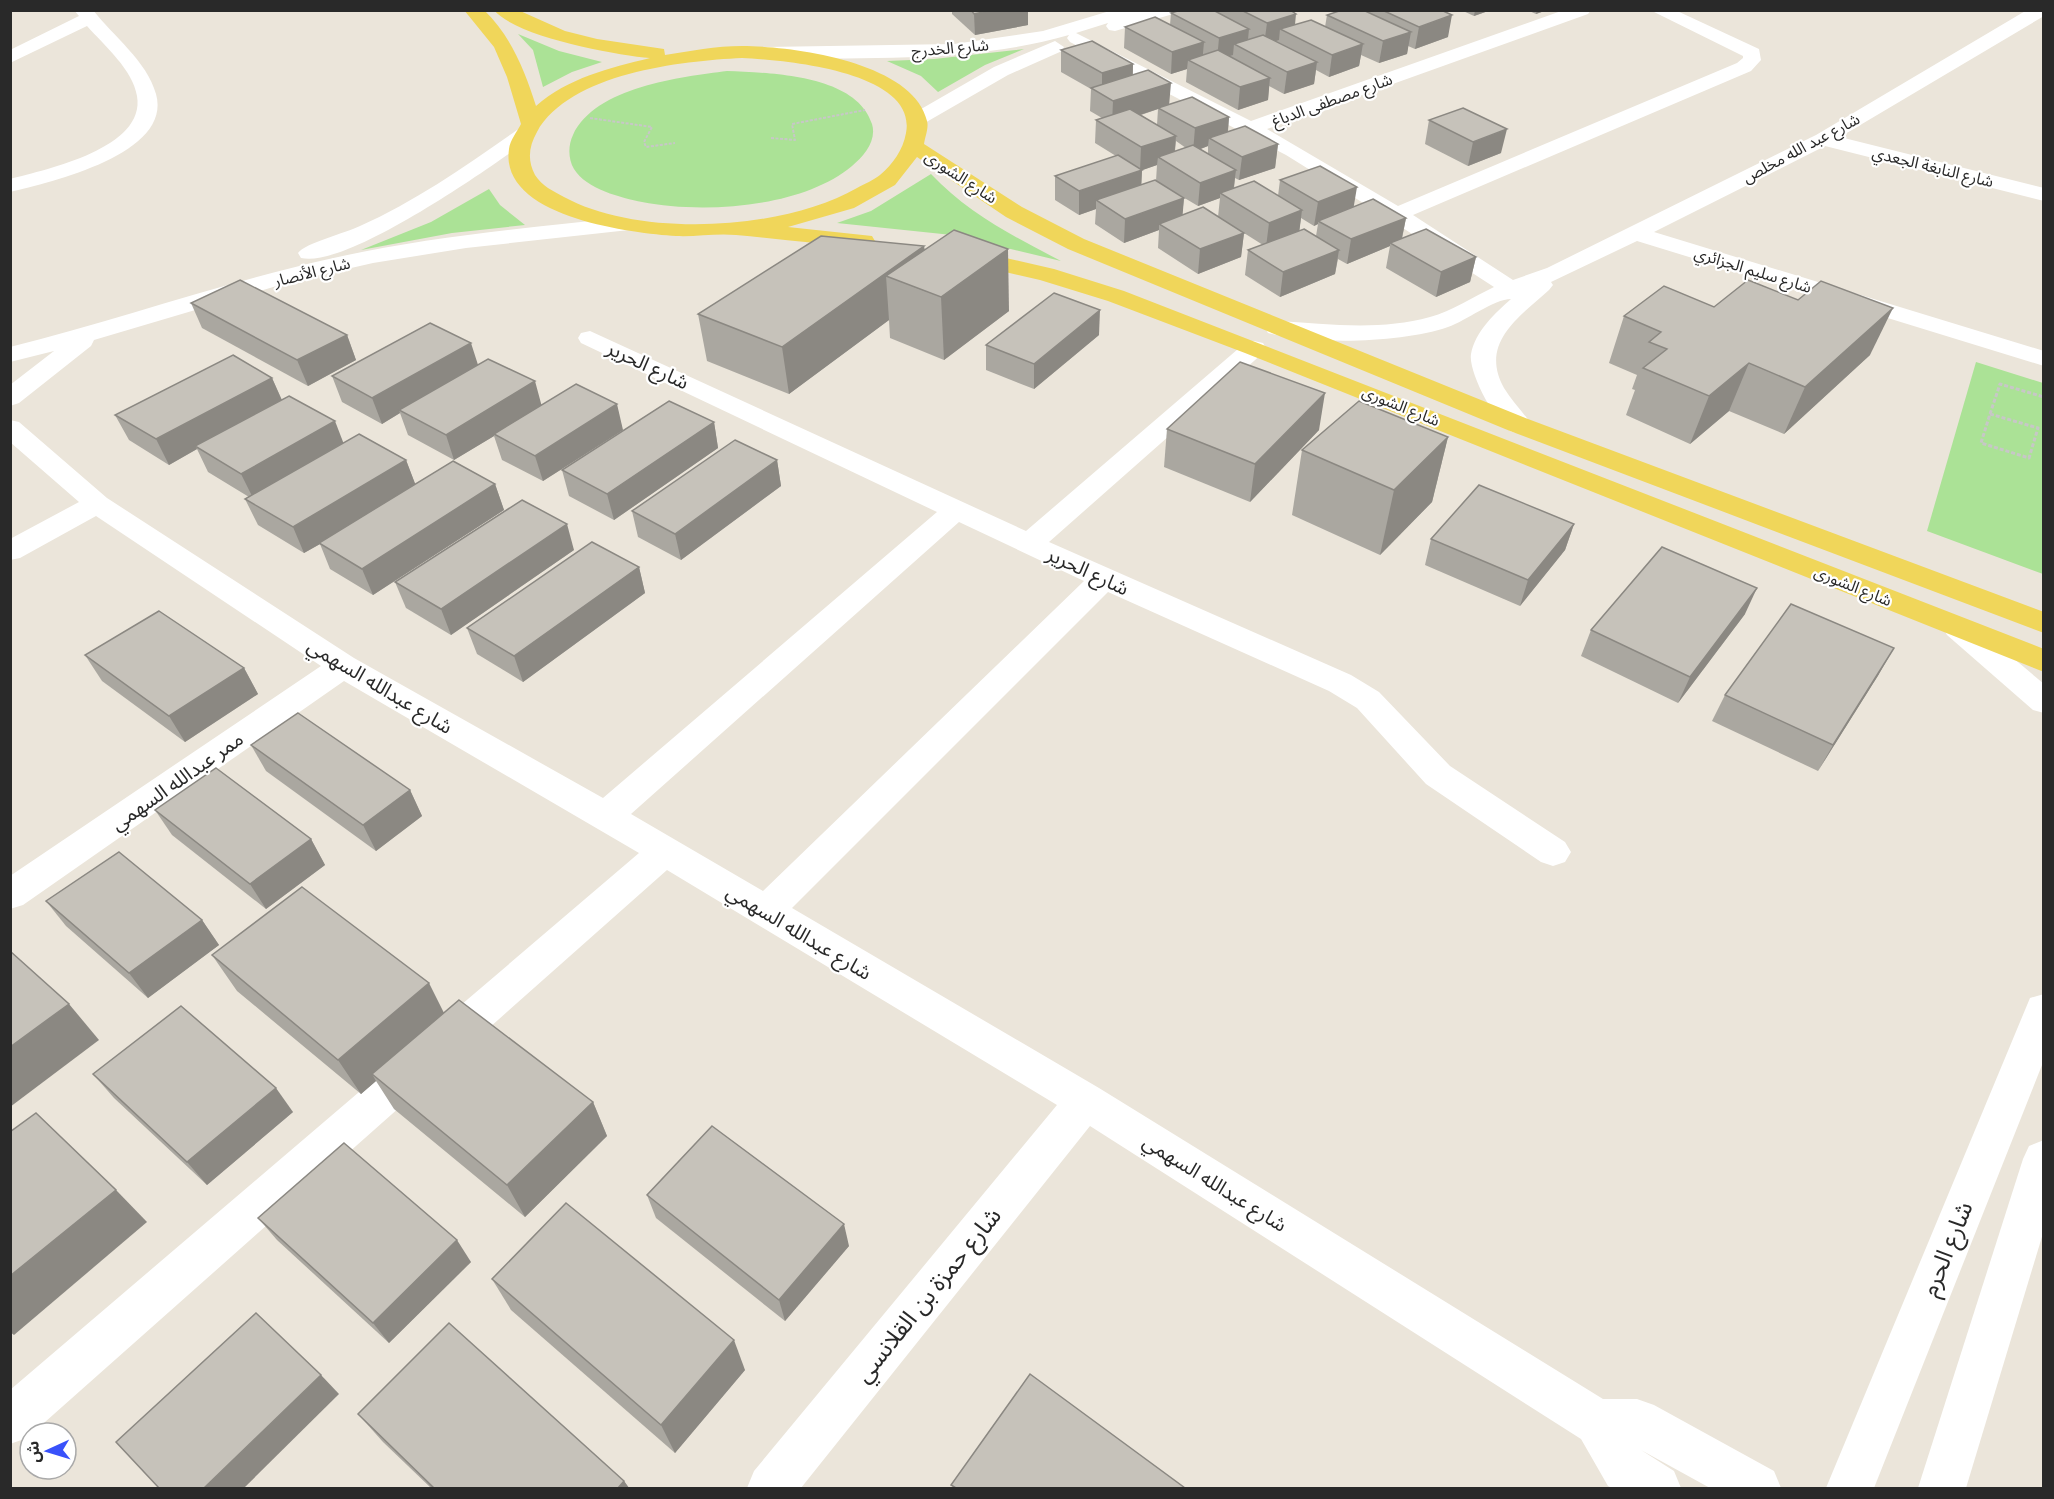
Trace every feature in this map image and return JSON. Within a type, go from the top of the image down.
[{"type":"main road","points":[[472,10],[496,34],[523,93],[527,129],[519,152],[520,164],[533,186],[566,208],[621,225],[677,231],[738,229],[893,244]]},
{"type":"main road","points":[[503,10],[575,41],[631,51],[692,56],[762,53],[827,61],[872,76],[903,98],[916,120],[917,133],[914,146],[903,163],[887,178],[854,198],[801,217],[738,229]]},
{"type":"main road","points":[[527,129],[555,101],[588,83],[634,67],[692,56]]},
{"type":"main road","name":"شارع الشورى","points":[[914,146],[1014,212],[1076,244],[1519,425],[2043,623]]},
{"type":"main road","name":"شارع الشورى","points":[[942,252],[987,259],[1046,274],[1116,296],[1254,348],[2043,661]]},
{"type":"street","name":"شارع الخدرج","points":[[916,120],[1000,71],[1073,34],[1134,10]]},
{"type":"street","name":"شارع الخدرج","points":[[762,53],[954,50],[1073,34],[1167,10]]},
{"type":"street","name":"شارع مصطفى الدباغ","points":[[1251,128],[1582,10]]},
{"type":"street","points":[[1397,214],[1744,67],[1752,60],[1752,53],[1739,45],[1659,10]]},
{"type":"street","name":"شارع عبد الله مخلص","points":[[1277,328],[1370,334],[1409,329],[1440,322],[1518,294],[1555,273],[1824,139],[2039,11]]},
{"type":"street","points":[[10,57],[86,14],[130,68],[147,94],[150,112],[139,131],[118,147],[89,162],[10,186]]},
{"type":"street","points":[[1052,17],[1073,34],[1251,128]]},
{"type":"street","name":"شارع مصطفى الدباغ","points":[[1251,128],[1397,214],[1518,294]]},
{"type":"street","name":"شارع الأنصار","points":[[10,335],[312,252],[360,234],[422,205],[527,129]]},
{"type":"street","name":"شارع النابغة الجعدي","points":[[1824,139],[2043,195]]},
{"type":"street","name":"شارع الأنصار","points":[[10,355],[204,299],[372,256],[489,238],[621,225]]},
{"type":"street","name":"شارع سليم الجزائري","points":[[1634,233],[2043,359]]},
{"type":"street","name":"شارع عبد الله مخلص","points":[[1518,294],[1489,334],[1481,356],[1491,387],[1519,425]]},
{"type":"street","points":[[10,398],[93,332]]},
{"type":"street","name":"شارع الحرير","points":[[590,338],[1104,579],[1340,683],[1368,699],[1438,775],[1553,852]]},
{"type":"street","points":[[1029,544],[1254,348]]},
{"type":"street","name":"شارع عبدالله السهمي","points":[[10,429],[97,504],[343,666],[606,816],[1085,1101],[1598,1422],[1625,1469],[1657,1488]]},
{"type":"street","points":[[10,551],[97,504]]},
{"type":"street","points":[[606,816],[957,509]]},
{"type":"street","points":[[765,912],[1104,579]]},
{"type":"street","points":[[1958,628],[2043,702]]},
{"type":"street","name":"ممر عبدالله السهمي","points":[[16,884],[343,666]]},
{"type":"street","points":[[10,1421],[665,851]]},
{"type":"street","name":"شارع الحرم","points":[[1850,1488],[2043,1010]]},
{"type":"street","name":"شارع حمزة بن القلانسي","points":[[771,1488],[1085,1101]]},
{"type":"street","points":[[1942,1488],[2043,1159]]},
{"type":"street","points":[[1598,1422],[1637,1422],[1757,1488]]},
{"type":"path","points":[[771,138],[795,140],[792,124],[872,109]]},
{"type":"path","points":[[584,117],[652,127],[644,142],[645,147],[675,143]]},
{"type":"path","points":[[1990,414],[2038,428],[2029,458],[1981,443],[1990,414],[2000,384],[2043,397]]},
{"type":"green space","points":[[518,34],[559,51],[602,62],[572,72],[543,87],[533,50]]},
{"type":"green space","points":[[1024,49],[985,65],[938,92],[921,76],[887,61],[934,59]]},
{"type":"green space","points":[[727,71],[787,75],[830,86],[848,95],[863,107],[872,124],[873,136],[868,148],[852,166],[831,180],[807,191],[780,199],[722,207],[666,206],[625,198],[605,192],[587,182],[574,169],[570,156],[571,139],[584,119],[600,106],[619,95],[641,87]]},
{"type":"green space","points":[[931,174],[976,213],[1061,261],[952,235],[837,223],[871,211]]},
{"type":"green space","points":[[489,189],[500,205],[525,225],[452,233],[361,250],[431,222]]},
{"type":"green space","points":[[1976,362],[2043,383],[2043,574],[1927,531]]},
{"type":"building","points":[[971,10],[992,10],[974,14]]},
{"type":"building","points":[[1181,10],[1213,10],[1249,29],[1219,38],[1171,13]]},
{"type":"building","points":[[1241,10],[1290,10],[1296,14],[1267,23]]},
{"type":"building","points":[[1342,10],[1363,10],[1411,32],[1383,41],[1327,15]]},
{"type":"building","points":[[1382,10],[1441,10],[1452,15],[1419,27]]},
{"type":"building","points":[[1155,17],[1204,42],[1172,52],[1125,27]]},
{"type":"building","points":[[1311,20],[1363,44],[1332,55],[1280,29]]},
{"type":"building","points":[[1263,35],[1317,62],[1287,72],[1234,44]]},
{"type":"building","points":[[1092,41],[1133,64],[1102,73],[1061,50]]},
{"type":"building","points":[[1218,50],[1270,78],[1240,87],[1188,60]]},
{"type":"building","points":[[1148,70],[1171,83],[1113,101],[1091,88]]},
{"type":"building","points":[[1192,97],[1229,117],[1195,128],[1158,108]]},
{"type":"building","points":[[1463,108],[1507,129],[1473,142],[1429,120]]},
{"type":"building","points":[[1130,109],[1176,136],[1141,147],[1096,120]]},
{"type":"building","points":[[1245,126],[1278,144],[1242,157],[1209,138]]},
{"type":"building","points":[[1193,145],[1236,170],[1200,183],[1158,157]]},
{"type":"building","points":[[1118,155],[1142,170],[1079,191],[1055,176]]},
{"type":"building","points":[[1320,166],[1357,187],[1318,202],[1280,180]]},
{"type":"building","points":[[1155,180],[1184,198],[1125,219],[1096,200]]},
{"type":"building","points":[[1254,181],[1302,210],[1269,223],[1220,193]]},
{"type":"building","points":[[1373,199],[1406,218],[1351,239],[1318,221]]},
{"type":"building","points":[[1203,207],[1244,233],[1200,249],[1159,224]]},
{"type":"building","points":[[1304,229],[1339,250],[1283,272],[1248,250]]},
{"type":"building","points":[[1426,229],[1476,257],[1441,272],[1390,243]]},
{"type":"building","points":[[954,230],[1008,249],[941,297],[886,276]]},
{"type":"building","points":[[821,236],[924,246],[782,347],[698,314]]},
{"type":"building","points":[[240,280],[347,335],[297,360],[191,303]]},
{"type":"building","points":[[1748,280],[1798,300],[1821,281],[1893,308],[1805,387],[1749,363],[1709,396],[1643,368],[1667,349],[1649,342],[1661,332],[1624,316],[1664,286],[1714,307]]},
{"type":"building","points":[[1054,293],[1100,310],[1034,364],[986,345]]},
{"type":"building","points":[[430,323],[471,343],[372,398],[332,376]]},
{"type":"building","points":[[233,355],[272,378],[156,439],[115,415]]},
{"type":"building","points":[[488,359],[535,381],[446,435],[399,410]]},
{"type":"building","points":[[1240,362],[1325,393],[1255,464],[1167,429]]},
{"type":"building","points":[[576,384],[617,404],[535,456],[494,434]]},
{"type":"building","points":[[289,396],[335,421],[241,474],[195,446]]},
{"type":"building","points":[[669,401],[714,422],[607,494],[562,470]]},
{"type":"building","points":[[1359,401],[1448,437],[1394,490],[1302,450]]},
{"type":"building","points":[[359,434],[406,460],[293,527],[245,499]]},
{"type":"building","points":[[735,440],[777,460],[675,534],[632,511]]},
{"type":"building","points":[[453,461],[495,484],[362,569],[319,543]]},
{"type":"building","points":[[1479,485],[1574,524],[1528,580],[1431,539]]},
{"type":"building","points":[[522,500],[567,524],[441,609],[395,582]]},
{"type":"building","points":[[592,542],[639,567],[514,656],[467,628]]},
{"type":"building","points":[[1662,547],[1757,588],[1690,677],[1591,630]]},
{"type":"building","points":[[1791,604],[1894,648],[1833,745],[1725,695]]},
{"type":"building","points":[[159,611],[244,668],[169,716],[85,655]]},
{"type":"building","points":[[298,713],[410,790],[363,825],[251,745]]},
{"type":"building","points":[[216,768],[311,839],[250,884],[155,810]]},
{"type":"building","points":[[119,852],[202,920],[129,973],[46,901]]},
{"type":"building","points":[[302,887],[429,983],[338,1060],[212,955]]},
{"type":"building","points":[[10,951],[69,1004],[10,1047]]},
{"type":"building","points":[[459,1000],[593,1102],[507,1185],[372,1074]]},
{"type":"building","points":[[181,1006],[276,1088],[187,1162],[93,1074]]},
{"type":"building","points":[[36,1113],[116,1190],[10,1276],[10,1132]]},
{"type":"building","points":[[712,1126],[844,1224],[779,1300],[647,1195]]},
{"type":"building","points":[[344,1143],[457,1240],[373,1323],[258,1218]]},
{"type":"building","points":[[566,1203],[734,1340],[661,1425],[492,1279]]},
{"type":"building","points":[[256,1313],[321,1375],[204,1488],[159,1488],[116,1442]]},
{"type":"building","points":[[449,1323],[624,1481],[618,1488],[434,1488],[358,1414]]},
{"type":"building","points":[[1030,1374],[1185,1488],[956,1488],[951,1485]]}]
